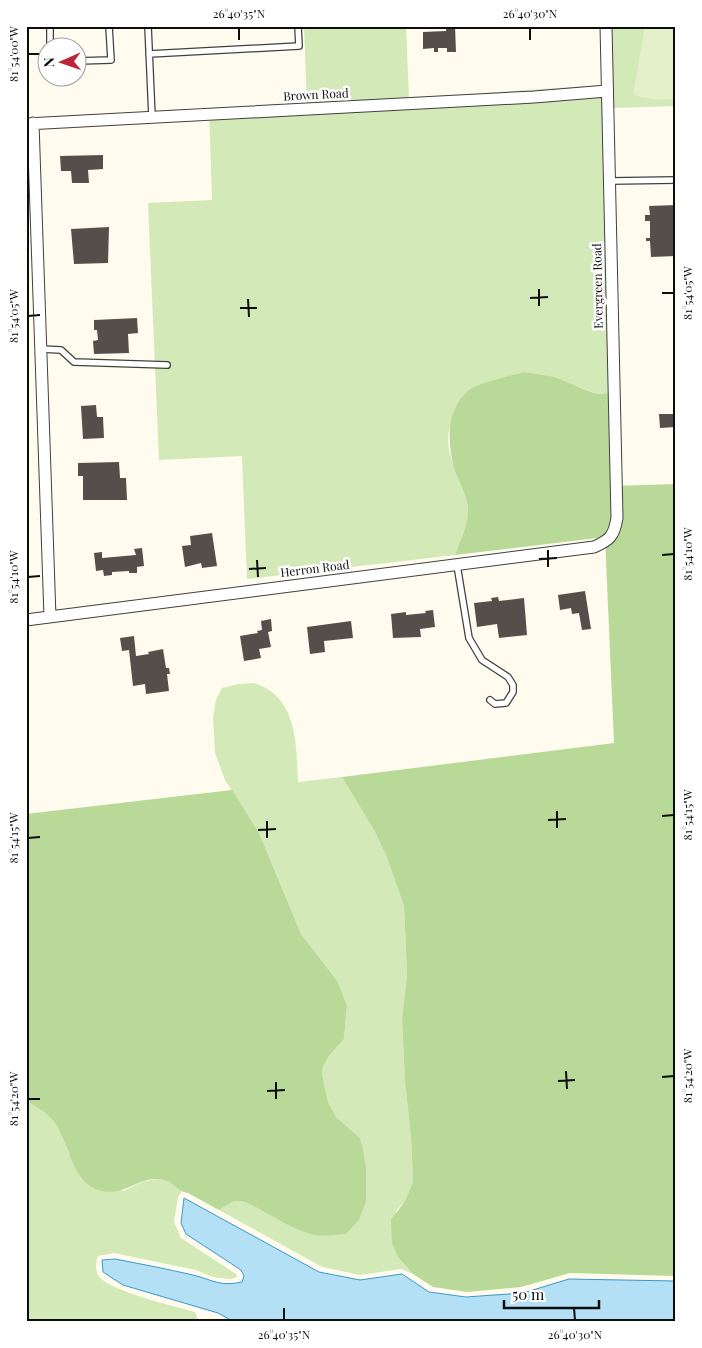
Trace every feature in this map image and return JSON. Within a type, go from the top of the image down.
[{"type":"street","name":"Evergreen Road","points":[[606,26],[617,518],[614,531],[606,542]]},
{"type":"street","name":"Brown Road","points":[[30,124],[607,91]]},
{"type":"street","points":[[30,124],[41,349],[50,617]]},
{"type":"street","name":"Herron Road","points":[[26,620],[594,547],[606,542]]},
{"type":"lane","points":[[88,61],[111,60],[109,26]]},
{"type":"lane","points":[[148,26],[152,117]]},
{"type":"lane","points":[[149,54],[299,46],[298,26]]},
{"type":"lane","points":[[610,180],[676,180]]},
{"type":"lane","points":[[41,349],[61,350],[74,362],[167,365]]},
{"type":"lane","points":[[457,565],[469,638],[482,660],[508,677],[512,685],[513,692],[506,703],[495,704],[490,700]]},
{"type":"green space","points":[[304,26],[406,26],[409,98],[603,85],[611,393],[596,394],[580,387],[523,372],[470,389],[452,421],[448,441],[449,451],[464,491],[468,510],[466,527],[455,555],[247,579],[242,456],[159,460],[148,203],[212,200],[209,108],[307,104]]},
{"type":"green space","points":[[611,26],[676,26],[676,106],[613,108]]},
{"type":"green space","points":[[645,26],[676,26],[676,99],[654,99],[633,94]]},
{"type":"green space","points":[[523,372],[554,377],[596,394],[611,393],[613,486],[676,484],[676,1276],[570,1273],[521,1287],[467,1292],[433,1287],[413,1274],[398,1257],[392,1243],[391,1220],[405,1201],[413,1182],[402,1019],[407,975],[404,906],[386,855],[374,830],[342,777],[614,743],[605,537],[455,555],[465,528],[468,511],[467,501],[455,471],[450,450],[452,417],[461,398],[473,387]]},
{"type":"green space","points":[[254,683],[268,690],[279,699],[287,710],[295,737],[298,782],[342,777],[374,830],[386,855],[404,906],[407,975],[402,1019],[413,1182],[405,1201],[396,1211],[398,1257],[413,1274],[401,1269],[360,1275],[322,1267],[219,1210],[234,1201],[242,1201],[320,1235],[346,1234],[359,1220],[366,1202],[363,1149],[360,1138],[336,1117],[328,1102],[322,1074],[328,1057],[344,1039],[347,1006],[338,982],[301,934],[259,833],[225,780],[215,753],[213,717],[216,700],[222,688]]},
{"type":"green space","points":[[232,790],[259,833],[301,934],[338,982],[347,1006],[344,1039],[328,1057],[322,1074],[328,1102],[336,1117],[360,1138],[366,1169],[366,1202],[359,1220],[346,1234],[324,1236],[311,1234],[242,1201],[234,1201],[219,1210],[180,1190],[170,1182],[160,1179],[147,1180],[109,1192],[91,1187],[83,1180],[77,1170],[58,1127],[51,1118],[29,1102],[26,1102],[26,814]]},
{"type":"green space","points":[[26,1102],[29,1102],[51,1117],[62,1133],[69,1154],[124,1191],[139,1183],[160,1179],[167,1181],[182,1191],[178,1197],[174,1222],[181,1238],[236,1274],[237,1277],[230,1279],[213,1277],[196,1270],[114,1253],[98,1256],[96,1270],[104,1281],[114,1287],[195,1312],[199,1322],[26,1322]]},
{"type":"water","points":[[184,1198],[319,1272],[360,1280],[402,1274],[429,1292],[466,1297],[523,1293],[569,1279],[676,1281],[676,1322],[234,1322],[218,1313],[123,1285],[103,1272],[102,1260],[115,1259],[222,1283],[242,1282],[244,1276],[241,1270],[186,1234],[181,1223]]},
{"type":"building","points":[[446,26],[455,26],[456,52],[447,52],[447,48],[438,48],[438,52],[434,52],[434,48],[423,49],[423,32],[446,31]]},
{"type":"building","points":[[103,155],[103,169],[88,170],[89,183],[72,183],[71,171],[61,171],[60,156]]},
{"type":"building","points":[[676,205],[676,256],[651,257],[650,241],[646,241],[646,238],[650,238],[650,221],[645,221],[645,215],[650,215],[649,206]]},
{"type":"building","points":[[109,227],[108,263],[74,264],[71,229]]},
{"type":"building","points":[[137,318],[138,333],[128,334],[129,353],[94,354],[93,341],[98,340],[97,330],[94,330],[94,320]]},
{"type":"building","points":[[96,405],[97,417],[103,417],[104,438],[83,439],[81,406]]},
{"type":"building","points":[[659,414],[676,414],[676,427],[660,428]]},
{"type":"building","points":[[119,462],[120,478],[126,478],[127,500],[83,500],[83,476],[78,476],[78,463]]},
{"type":"building","points":[[212,533],[217,566],[202,568],[201,563],[185,567],[182,546],[191,545],[190,536]]},
{"type":"building","points":[[142,548],[144,566],[137,567],[137,573],[129,573],[129,571],[112,572],[112,575],[104,576],[103,570],[96,571],[94,553],[102,552],[102,558],[136,555],[134,549]]},
{"type":"building","points":[[585,591],[591,629],[582,630],[579,613],[572,614],[571,608],[560,610],[558,595]]},
{"type":"building","points":[[498,597],[499,601],[524,598],[527,635],[499,638],[497,624],[477,627],[474,603],[492,601],[491,598]]},
{"type":"building","points":[[433,610],[435,627],[420,629],[421,637],[393,638],[391,614],[406,612],[406,615],[426,613],[425,611]]},
{"type":"building","points":[[271,619],[272,631],[268,632],[271,647],[259,649],[261,658],[244,661],[240,636],[258,633],[257,631],[262,630],[261,621]]},
{"type":"building","points":[[351,621],[353,638],[324,641],[325,652],[310,654],[307,627]]},
{"type":"building","points":[[134,636],[136,656],[163,649],[166,668],[169,668],[170,674],[167,674],[169,691],[146,694],[145,684],[133,686],[129,650],[122,651],[120,638]]}]
